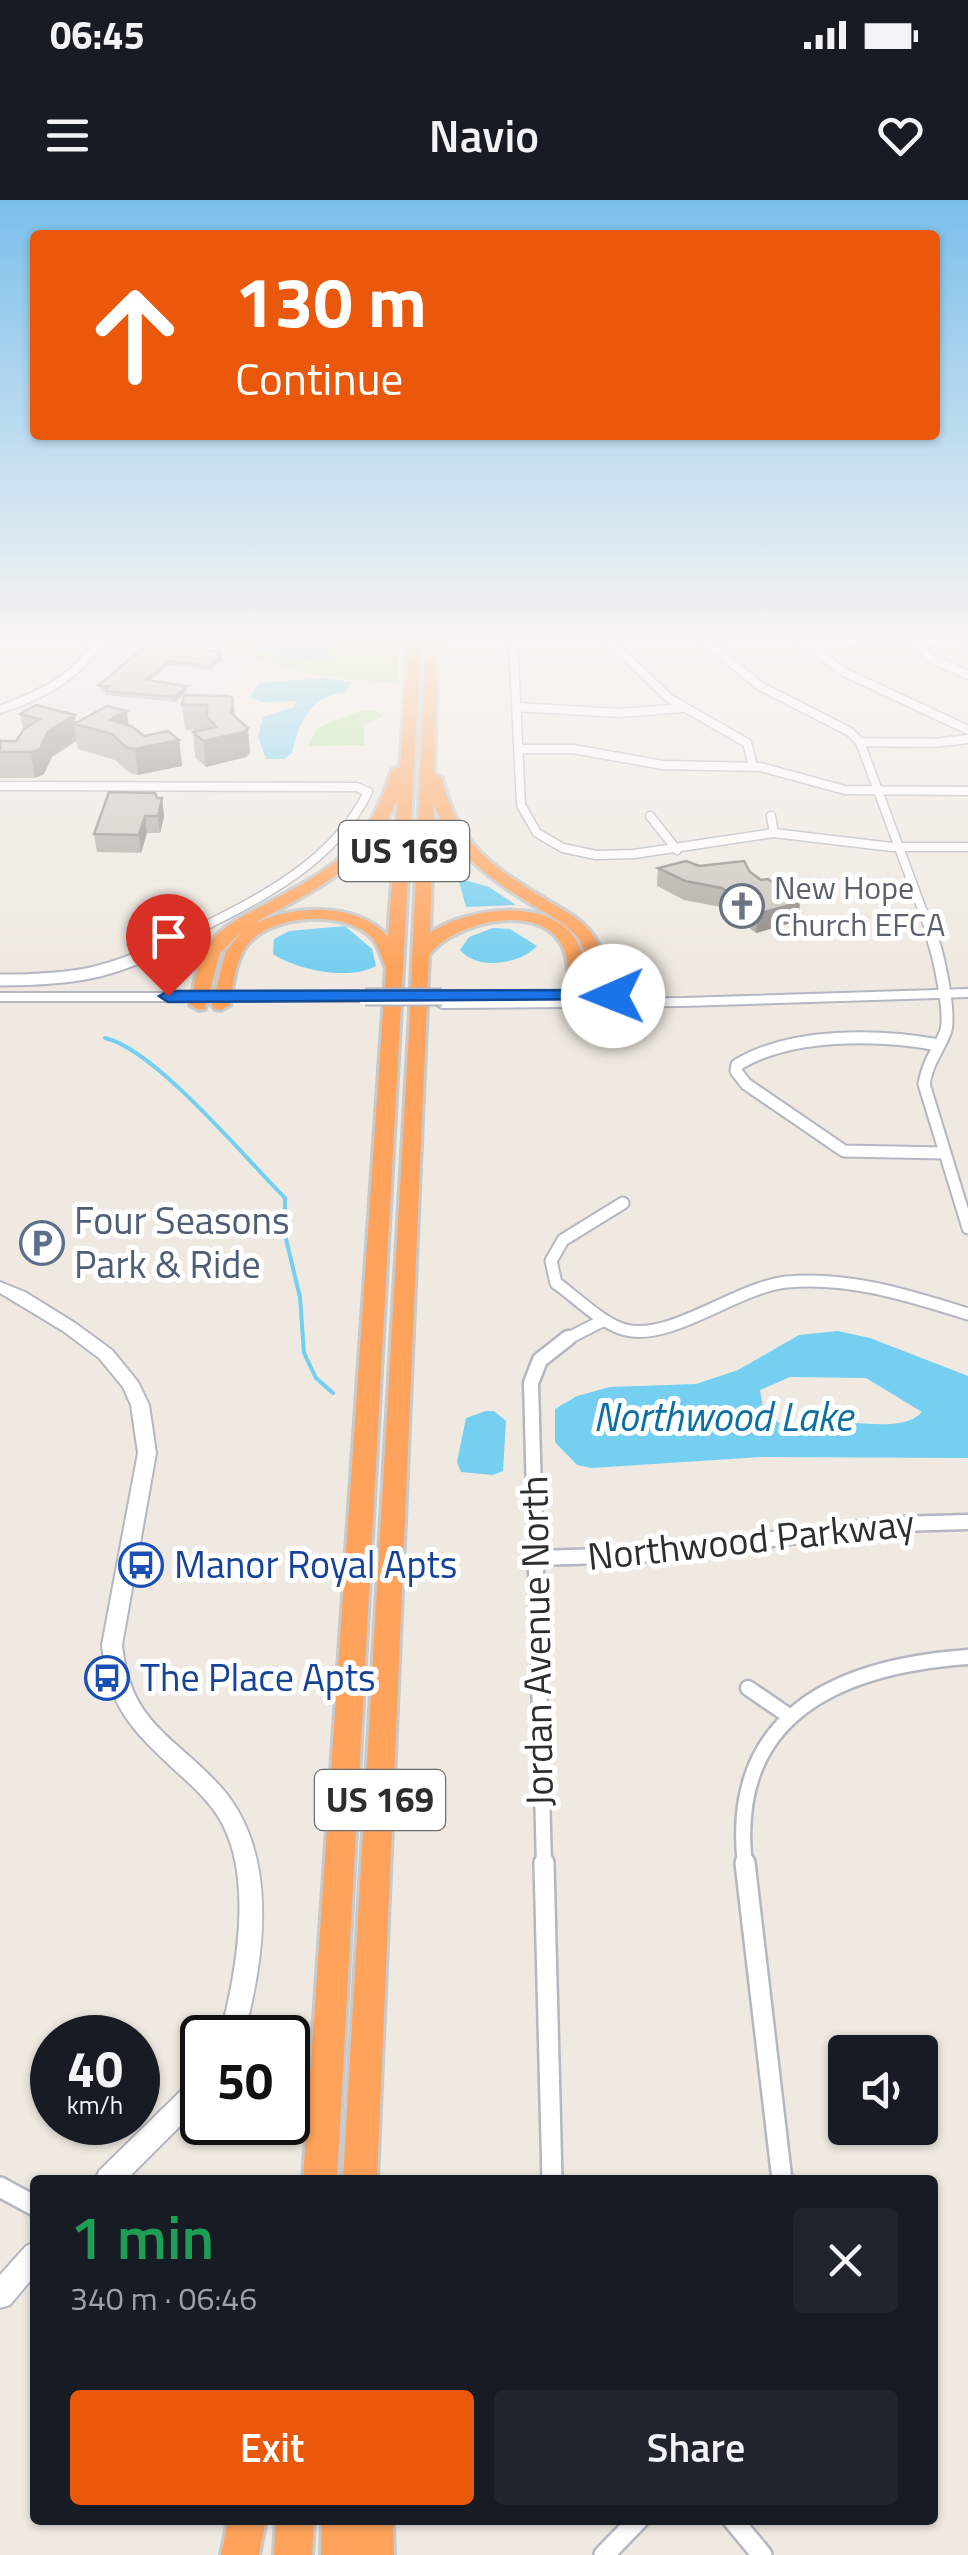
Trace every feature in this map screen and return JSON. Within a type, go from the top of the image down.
[{"type":"highway","points":[[200,1001],[209,956],[232,929],[336,869],[378,829],[404,748]]},
{"type":"highway","name":"US 169","points":[[320,2175],[407,748]]},
{"type":"highway","name":"US 169","points":[[363,2175],[428,748]]},
{"type":"highway","points":[[429,748],[438,803],[450,830],[484,867],[575,926],[589,942],[597,1000]]},
{"type":"highway","points":[[420,956],[434,937],[468,920],[494,916],[530,920],[551,926],[569,941],[577,1000]]},
{"type":"highway","points":[[222,1001],[237,947],[246,936],[265,925],[295,917],[342,917],[369,929],[382,940],[394,968]]},
{"type":"highway","points":[[307,2175],[330,2050]]},
{"type":"highway","points":[[240,2555],[247,2525]]},
{"type":"highway","points":[[293,2555],[295,2525]]},
{"type":"highway","points":[[340,2555],[341,2525]]},
{"type":"highway","points":[[374,2525],[375,2555]]},
{"type":"main road","points":[[0,997],[597,1000],[942,988],[968,983]]},
{"type":"main road","points":[[942,988],[968,992]]},
{"type":"main road","points":[[0,1006],[200,1001]]},
{"type":"main road","points":[[3,1286],[81,1334],[118,1364],[135,1392],[146,1422],[146,1453],[111,1667],[116,1688],[128,1708],[214,1796],[245,1848],[251,1898],[236,2015]]},
{"type":"main road","points":[[113,2175],[180,2109]]},
{"type":"main road","points":[[0,2295],[30,2261]]},
{"type":"street","points":[[748,748],[754,766]]},
{"type":"street","points":[[862,748],[903,847],[939,957],[950,1015],[940,1046],[928,1061],[924,1084],[968,1228]]},
{"type":"street","points":[[966,847],[903,847],[774,833],[726,838],[677,850],[606,855],[544,838],[529,825],[521,805],[518,749],[573,750],[663,765],[754,766],[836,788],[968,791]]},
{"type":"street","points":[[0,786],[366,788],[367,796],[358,818],[320,858],[142,958],[104,974],[69,980],[0,980]]},
{"type":"street","points":[[650,816],[677,850]]},
{"type":"street","points":[[771,816],[774,833]]},
{"type":"street","points":[[940,1046],[899,1038],[842,1041],[758,1053],[737,1064],[739,1077],[746,1084],[829,1144],[859,1152],[944,1153]]},
{"type":"street","points":[[624,1203],[563,1240],[551,1260],[556,1283],[622,1330],[646,1333],[746,1289],[794,1281],[845,1283],[968,1314]]},
{"type":"street","name":"Jordan Avenue North","points":[[552,2175],[532,1372],[554,1346],[604,1320]]},
{"type":"street","name":"Northwood Parkway","points":[[534,1558],[640,1556],[896,1524],[968,1522]]},
{"type":"street","points":[[781,2175],[742,1838],[748,1788],[758,1759],[789,1716],[819,1692],[880,1666],[913,1659],[968,1656]]},
{"type":"street","points":[[748,1688],[789,1716]]},
{"type":"street","points":[[0,2186],[30,2203]]},
{"type":"street","points":[[604,2555],[633,2525]]},
{"type":"street","points":[[737,2525],[762,2555]]},
{"type":"water","points":[[262,748],[293,748],[284,759],[266,759]]},
{"type":"water","points":[[459,881],[489,887],[516,905],[466,907]]},
{"type":"water","points":[[345,926],[372,949],[376,966],[352,973],[323,972],[273,954],[274,939],[289,931]]},
{"type":"water","points":[[493,928],[510,929],[537,946],[521,957],[499,963],[477,961],[460,950],[469,937]]},
{"type":"water","name":"Northwood Lake","points":[[838,1331],[870,1338],[968,1376],[968,1458],[761,1457],[592,1468],[577,1465],[555,1442],[555,1409],[577,1396],[610,1387],[696,1384],[738,1370],[799,1335]],"holes":[[[790,1377],[866,1378],[922,1412],[894,1424],[838,1423],[808,1431],[784,1425],[764,1413],[760,1390]]]},
{"type":"water","points":[[494,1411],[506,1421],[503,1471],[493,1475],[461,1472],[457,1462],[466,1418]]},
{"type":"building","points":[[0,748],[40,748],[31,752],[0,752]]},
{"type":"building","points":[[109,792],[155,793],[162,798],[158,816],[145,816],[139,835],[94,834]]},
{"type":"building","points":[[686,861],[699,866],[744,861],[750,872],[761,880],[768,879],[800,902],[758,914],[722,888],[685,881],[658,868]]},
{"type":"waterway","points":[[105,1038],[125,1046],[174,1083],[285,1198],[285,1235],[300,1297],[304,1353],[316,1378],[333,1393]]},
{"type":"place","name":"New Hope Church EFCA","points":[[742,906]]},
{"type":"place","name":"Four Seasons Park & Ride","points":[[42,1243]]},
{"type":"place","name":"Manor Royal Apts","points":[[141,1565]]},
{"type":"place","name":"The Place Apts","points":[[107,1678]]},
{"type":"route","points":[[168,996],[613,996]]}]
